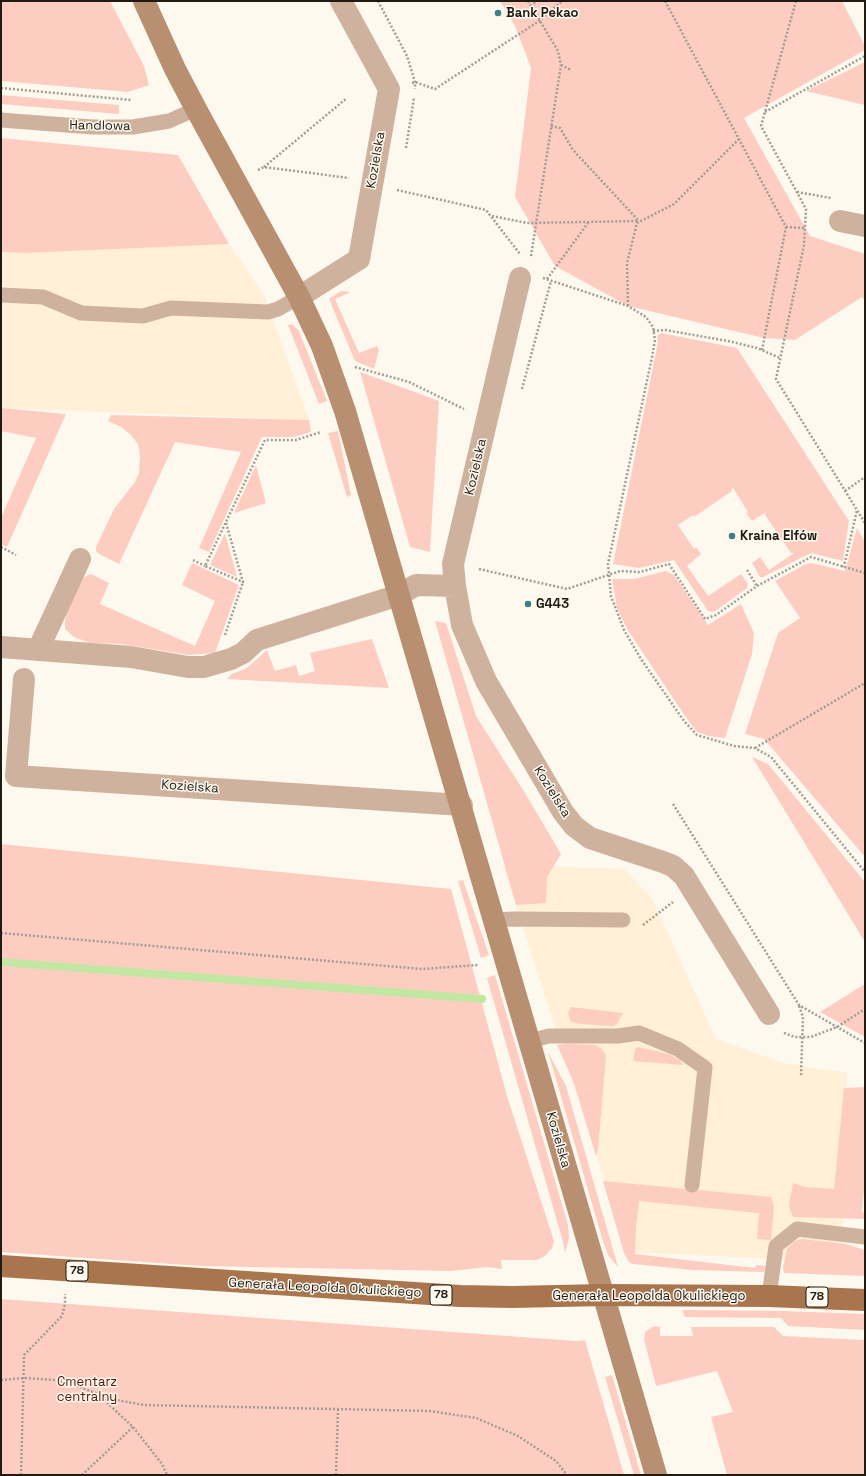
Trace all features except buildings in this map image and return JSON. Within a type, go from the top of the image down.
[{"type":"main road","name":"Generała Leopolda Okulickiego","points":[[1,1266],[460,1296],[769,1296],[865,1300]]},
{"type":"street","name":"Kozielska","points":[[144,1],[175,69],[299,297],[322,346],[346,411],[656,1475]]},
{"type":"street","points":[[341,1],[389,88]]},
{"type":"street","name":"Kozielska","points":[[299,297],[359,259],[389,88]]},
{"type":"street","points":[[840,220],[865,226]]},
{"type":"street","name":"Kozielska","points":[[525,272],[453,564],[455,586],[462,625],[486,681],[563,812],[574,826],[590,838],[673,866],[684,876],[769,1014]]},
{"type":"street","points":[[38,650],[80,559]]},
{"type":"street","points":[[1,648],[131,657],[188,667],[214,665],[244,653],[257,640],[399,594],[416,585],[455,586]]},
{"type":"street","name":"Kozielska","points":[[24,679],[16,776],[462,805]]},
{"type":"lane","name":"Handlowa","points":[[1,120],[92,127],[133,127],[168,121],[196,109]]},
{"type":"lane","points":[[1,295],[43,297],[81,313],[143,316],[171,308],[268,312],[278,309],[299,297]]},
{"type":"lane","points":[[494,920],[623,920]]},
{"type":"lane","points":[[530,1041],[549,1036],[618,1036],[639,1033],[678,1049],[705,1068],[692,1185]]},
{"type":"lane","points":[[769,1296],[776,1246],[797,1229],[865,1237]]},
{"type":"path","points":[[525,272],[536,223],[561,65],[558,51],[528,1]]},
{"type":"path","points":[[533,8],[535,1]]},
{"type":"path","points":[[389,88],[415,82],[435,89],[539,21],[562,1]]},
{"type":"path","points":[[665,1],[740,138],[786,228],[762,350]]},
{"type":"path","points":[[796,1],[761,126],[806,209],[804,245],[776,379],[865,523]]},
{"type":"path","points":[[552,10],[564,18]]},
{"type":"path","points":[[765,112],[865,56]]},
{"type":"path","points":[[561,65],[571,70]]},
{"type":"path","points":[[1,88],[131,100]]},
{"type":"path","points":[[257,171],[264,167],[347,98]]},
{"type":"path","points":[[551,126],[560,128],[573,150],[640,222]]},
{"type":"path","points":[[628,306],[627,263],[637,223],[674,204],[740,138]]},
{"type":"path","points":[[264,167],[341,176],[486,210],[525,272],[628,306],[646,317],[653,331],[655,340],[608,564],[608,577],[611,596],[624,630],[641,659],[684,721],[697,735],[734,746],[754,748],[771,757],[865,872]]},
{"type":"path","points":[[491,216],[536,223],[640,222]]},
{"type":"path","points":[[546,279],[588,222]]},
{"type":"path","points":[[786,228],[805,228]]},
{"type":"path","points":[[653,331],[665,330],[728,341],[762,350],[780,358]]},
{"type":"path","points":[[351,366],[409,382],[468,411]]},
{"type":"path","points":[[205,566],[265,440],[296,440],[322,432]]},
{"type":"path","points":[[845,491],[865,478]]},
{"type":"path","points":[[842,567],[845,562],[857,510]]},
{"type":"path","points":[[214,665],[243,582],[226,523]]},
{"type":"path","points":[[1,547],[16,555]]},
{"type":"path","points":[[477,569],[567,589],[608,577],[620,571],[640,572],[669,564],[705,619],[716,615],[757,586],[811,557],[865,573]]},
{"type":"path","points":[[193,560],[243,582]]},
{"type":"path","points":[[747,570],[757,586]]},
{"type":"path","points":[[754,748],[865,683]]},
{"type":"path","points":[[673,804],[799,1005],[803,1018],[800,1076]]},
{"type":"path","points":[[641,926],[679,898]]},
{"type":"path","points":[[1,933],[422,969],[478,965]]},
{"type":"path","points":[[799,1005],[865,1043]]},
{"type":"path","points":[[769,1014],[780,1032],[803,1038],[811,1037],[837,1027],[865,1009]]},
{"type":"path","points":[[21,1475],[25,1378],[24,1355],[62,1316],[66,1304],[65,1291]]},
{"type":"path","points":[[1,1380],[25,1378],[56,1380],[111,1400],[144,1405],[430,1411],[476,1418],[518,1436],[556,1462],[568,1475]]},
{"type":"path","points":[[100,1395],[134,1426],[162,1464],[167,1475]]},
{"type":"path","points":[[336,1475],[338,1410]]},
{"type":"path","points":[[82,1475],[134,1426]]},
{"type":"shaded area","points":[[229,244],[264,295],[309,420],[1,408],[1,252],[24,253]]},
{"type":"shaded area","points":[[503,865],[624,869],[652,898],[716,1039],[784,1063],[847,1073],[842,1262],[627,1252]]},
{"type":"green space","points":[[1,1],[110,1],[144,66],[149,85],[128,92],[1,81]]},
{"type":"green space","points":[[500,1],[842,1],[865,46],[865,50],[744,118],[810,236],[865,254],[865,301],[862,297],[795,340],[764,338],[628,306],[555,266],[515,197],[531,68],[515,26]]},
{"type":"green space","points":[[865,62],[865,105],[806,91]]},
{"type":"green space","points":[[1,95],[119,105],[119,114],[1,104]]},
{"type":"green space","points":[[1,138],[178,155],[229,244],[24,253],[1,252]]},
{"type":"green space","points":[[341,291],[351,292],[335,299],[359,353],[377,346],[379,350],[374,369],[355,361],[329,299]]},
{"type":"green space","points":[[292,324],[299,331],[327,401],[319,404],[288,325]]},
{"type":"green space","points":[[661,333],[737,348],[849,521],[843,561],[811,553],[763,577],[760,577],[752,563],[760,557],[769,570],[794,553],[791,553],[765,515],[766,512],[752,521],[746,513],[748,512],[733,488],[731,490],[732,491],[694,517],[693,515],[678,525],[694,549],[696,547],[701,554],[687,566],[708,596],[741,574],[748,584],[747,588],[714,612],[708,611],[674,560],[639,568],[613,564],[658,342],[657,336]]},
{"type":"green space","points":[[360,372],[439,401],[430,552],[410,547]]},
{"type":"green space","points":[[1,408],[66,414],[7,547],[1,544],[1,518],[36,438],[1,431]]},
{"type":"green space","points":[[111,415],[309,420],[311,432],[294,437],[262,437],[209,552],[199,548],[241,452],[175,442],[119,564],[99,554],[96,551],[96,547],[114,509],[135,482],[139,473],[140,456],[138,444],[130,434],[121,427],[108,421]]},
{"type":"green space","points":[[338,431],[351,495],[347,497],[328,433]]},
{"type":"green space","points":[[256,465],[266,503],[234,513]]},
{"type":"green space","points":[[857,528],[865,542],[865,857],[764,739],[745,734],[778,633],[800,618],[775,581],[804,565],[811,563],[845,571]]},
{"type":"green space","points":[[225,533],[237,577],[210,565]]},
{"type":"green space","points":[[192,563],[239,585],[215,653],[189,655],[121,644],[90,643],[74,637],[65,629],[67,611],[82,578],[91,574],[109,583],[100,604],[195,646],[215,601],[182,585]]},
{"type":"green space","points":[[666,571],[674,575],[708,625],[741,604],[754,633],[752,654],[725,738],[709,736],[697,732],[627,629],[617,608],[612,579],[634,579]]},
{"type":"green space","points":[[435,621],[446,623],[476,716],[525,793],[561,854],[547,877],[546,903],[516,905]]},
{"type":"green space","points":[[372,639],[389,688],[227,679],[232,674],[247,668],[267,650],[275,671],[296,665],[299,676],[315,671],[310,653]]},
{"type":"green space","points":[[752,757],[768,764],[865,882],[865,942]]},
{"type":"green space","points":[[1,844],[451,889],[507,1096],[554,1241],[552,1248],[545,1256],[537,1260],[501,1260],[502,1269],[488,1267],[451,1271],[201,1266],[1,1252]]},
{"type":"green space","points":[[463,880],[489,955],[481,958],[458,881]]},
{"type":"green space","points":[[495,975],[568,1225],[569,1238],[565,1253],[487,978]]},
{"type":"green space","points":[[865,984],[865,1037],[820,1012]]},
{"type":"green space","points":[[571,1007],[623,1013],[617,1024],[613,1026],[582,1024],[571,1022],[568,1013]]},
{"type":"green space","points":[[557,1045],[595,1045],[602,1049],[606,1056],[598,1149],[596,1156],[574,1083]]},
{"type":"green space","points":[[638,1047],[669,1054],[680,1060],[683,1065],[633,1061],[635,1049]]},
{"type":"green space","points":[[548,1052],[566,1086],[618,1267],[608,1255],[602,1238]]},
{"type":"green space","points":[[865,1087],[865,1180],[862,1212],[865,1213],[865,1219],[793,1217],[789,1206],[793,1183],[805,1187],[834,1189],[844,1088]]},
{"type":"green space","points":[[603,1181],[771,1197],[774,1207],[771,1240],[757,1239],[759,1213],[639,1201],[636,1226],[635,1254],[755,1268],[756,1265],[766,1266],[764,1272],[693,1270],[633,1264],[629,1262],[624,1253]]},
{"type":"green space","points":[[803,1239],[846,1244],[865,1250],[865,1276],[784,1273],[783,1268],[787,1249],[794,1241]]},
{"type":"green space","name":"Cmentarz centralny","points":[[1,1299],[576,1341],[585,1340],[624,1475],[1,1475]]},
{"type":"green space","points":[[682,1310],[865,1314],[865,1330],[788,1326],[781,1318],[685,1317]]},
{"type":"green space","points":[[654,1326],[660,1327],[660,1336],[693,1336],[691,1327],[774,1327],[783,1336],[865,1340],[865,1475],[727,1475],[711,1417],[733,1412],[717,1371],[656,1386],[644,1339],[645,1332]]},
{"type":"green space","points":[[612,1375],[641,1475],[634,1475],[605,1377]]},
{"type":"waterway","points":[[1,962],[482,999]]},
{"type":"place","name":"Bank Pekao","points":[[498,13]]},
{"type":"place","name":"Kraina Elfów","points":[[732,536]]},
{"type":"place","name":"G443","points":[[528,604]]}]
